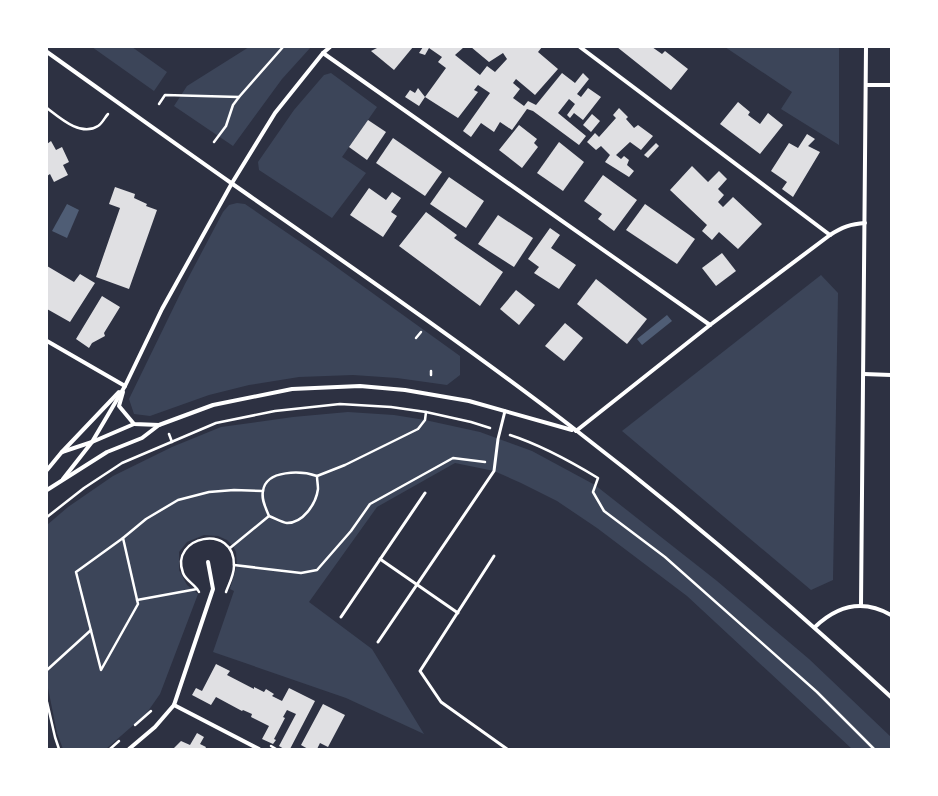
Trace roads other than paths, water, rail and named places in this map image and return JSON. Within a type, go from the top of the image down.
[{"type":"street","points":[[61,482],[92,442],[125,386],[162,309],[232,183],[274,113],[323,52],[330,47]]},
{"type":"street","points":[[580,47],[830,235]]},
{"type":"street","points":[[861,605],[866,47]]},
{"type":"street","points":[[47,52],[428,320],[576,431],[688,519],[814,627],[891,697]]},
{"type":"street","points":[[323,52],[710,325]]},
{"type":"street","points":[[866,85],[891,85]]},
{"type":"street","points":[[576,431],[710,325],[841,227],[865,223]]},
{"type":"street","points":[[47,341],[125,386]]},
{"type":"street","points":[[864,374],[891,374]]},
{"type":"street","points":[[125,386],[119,406],[134,424]]},
{"type":"street","points":[[47,470],[61,453],[125,386]]},
{"type":"street","points":[[47,490],[107,452],[142,438],[159,425],[214,405],[292,389],[352,386],[429,393],[469,401],[576,431]]},
{"type":"street","points":[[61,453],[92,442],[134,424],[159,425]]},
{"type":"street","points":[[129,749],[155,727],[174,705],[214,590],[208,562]]},
{"type":"street","points":[[814,627],[821,620],[848,606],[861,605],[881,610],[891,615]]},
{"type":"street","points":[[174,705],[259,749]]},
{"type":"lane","points":[[378,642],[494,471],[500,431],[505,411]]},
{"type":"lane","points":[[341,617],[425,493]]},
{"type":"lane","points":[[494,556],[420,671],[441,702],[507,749]]},
{"type":"lane","points":[[380,559],[458,613]]}]
